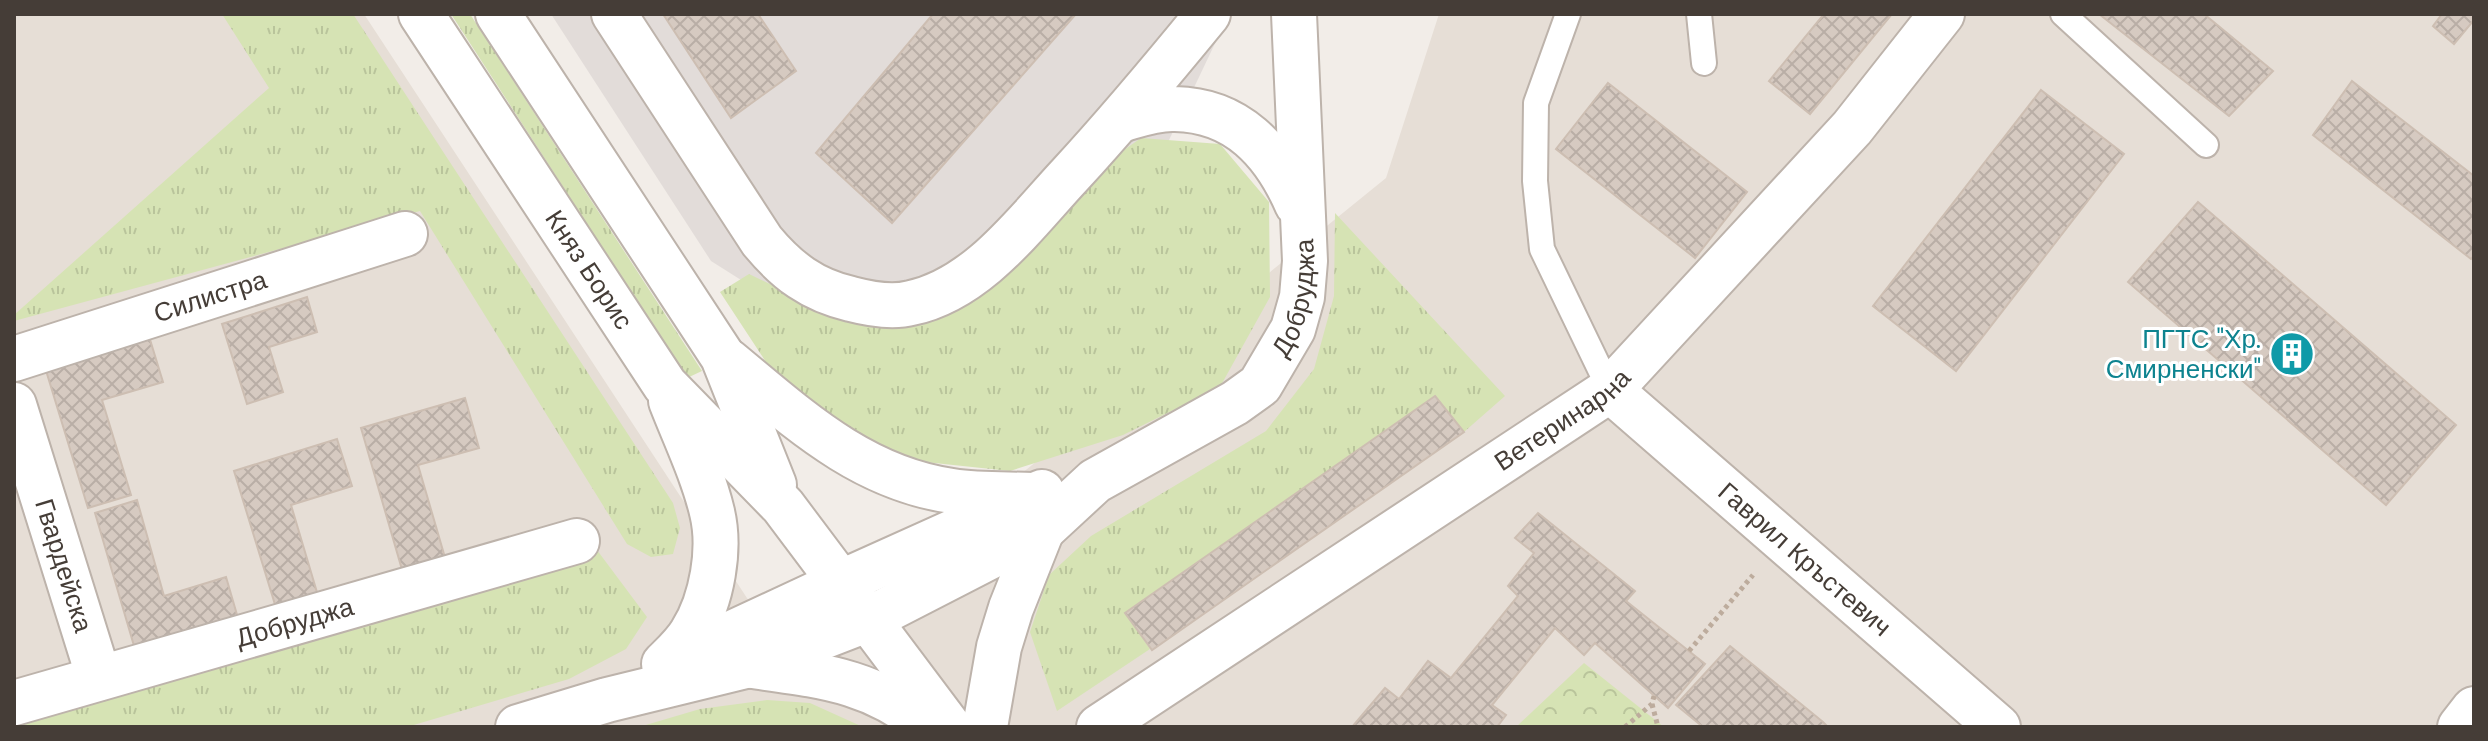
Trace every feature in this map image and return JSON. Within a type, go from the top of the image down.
[{"type":"street","name":"Княз Борис","points":[[421,14],[665,385],[783,506],[949,727]]},
{"type":"street","name":"Княз Борис","points":[[498,14],[723,357],[783,506]]},
{"type":"street","points":[[614,14],[762,241],[784,267],[809,284],[875,305],[911,303],[941,292],[974,273],[998,253],[1120,120],[1208,14]]},
{"type":"street","name":"Добруджа","points":[[1037,512],[1235,403],[1260,385],[1293,329],[1302,297],[1305,261],[1294,14]]},
{"type":"street","name":"Ветеринарна","points":[[1099,727],[1610,390],[1852,128],[1942,14]]},
{"type":"street","points":[[1120,120],[1151,111],[1175,109],[1199,112],[1226,121],[1267,150],[1285,177],[1302,215]]},
{"type":"street","name":"Силистра","points":[[14,359],[405,234]]},
{"type":"street","points":[[723,357],[806,426],[863,464],[903,478],[1037,512]]},
{"type":"street","points":[[664,664],[692,633],[702,614],[711,575],[714,534],[707,495],[665,385]]},
{"type":"street","name":"Гаврил Кръстевич","points":[[1610,390],[1998,727]]},
{"type":"street","name":"Гвардейска","points":[[14,405],[99,678]]},
{"type":"street","points":[[607,700],[664,664],[842,582],[1037,512]]},
{"type":"street","points":[[518,727],[607,700],[750,665],[869,619],[1037,512]]},
{"type":"street","points":[[985,727],[999,647],[1037,512]]},
{"type":"street","name":"Добруджа","points":[[14,703],[577,541]]},
{"type":"street","points":[[750,665],[830,677],[871,689],[908,710],[929,727]]},
{"type":"street","points":[[2460,727],[2474,709]]},
{"type":"lane","points":[[1568,14],[1536,103],[1535,181],[1542,249],[1610,390]]},
{"type":"lane","points":[[1699,14],[1704,63]]},
{"type":"lane","points":[[2063,14],[2206,145]]},
{"type":"path","points":[[1689,651],[1783,540]]},
{"type":"path","points":[[1654,696],[1652,704],[1658,727]]},
{"type":"path","points":[[1625,727],[1652,704]]},
{"type":"shaded area","points":[[14,14],[364,14],[789,662],[1386,178],[1439,14],[2474,14],[2474,727],[14,727]]},
{"type":"shaded area","points":[[551,14],[1229,14],[1120,243],[897,379],[711,261]]},
{"type":"green space","points":[[222,14],[353,14],[673,503],[680,528],[673,554],[651,557],[627,544],[420,211],[14,321],[14,315],[269,88]]},
{"type":"green space","points":[[451,14],[470,14],[702,371],[687,378]]},
{"type":"green space","points":[[1141,138],[1220,144],[1269,202],[1270,297],[1220,387],[1123,435],[1010,471],[906,460],[843,429],[781,385],[720,292],[749,274],[829,312],[900,329],[987,288],[1084,178]]},
{"type":"green space","points":[[1335,213],[1505,396],[1464,432],[1435,397],[1125,613],[1150,649],[1057,711],[1030,632],[1049,575],[1091,536],[1266,431],[1314,369],[1334,296]]},
{"type":"green space","points":[[594,546],[647,617],[626,649],[569,679],[407,727],[14,727],[14,723]]},
{"type":"green space","points":[[1584,663],[1664,727],[1516,727]]},
{"type":"green space","points":[[767,700],[810,703],[863,727],[639,727],[700,709]]},
{"type":"building","points":[[663,14],[758,14],[796,71],[731,118]]},
{"type":"building","points":[[933,14],[1076,14],[892,223],[816,153]]},
{"type":"building","points":[[1824,14],[1892,14],[1810,114],[1769,81]]},
{"type":"building","points":[[2099,14],[2204,14],[2273,71],[2229,116]]},
{"type":"building","points":[[2442,14],[2474,14],[2474,20],[2454,44],[2433,26]]},
{"type":"building","points":[[2352,81],[2474,176],[2474,256],[2471,259],[2313,135]]},
{"type":"building","points":[[1608,83],[1747,192],[1695,258],[1556,149]]},
{"type":"building","points":[[2041,90],[2124,154],[1956,371],[1873,306]]},
{"type":"building","name":"ПГТС \"Хр. Смирненски\"","points":[[2198,202],[2456,425],[2386,505],[2128,282]]},
{"type":"building","points":[[307,297],[317,332],[269,347],[283,392],[247,404],[222,324]]},
{"type":"building","points":[[148,333],[163,382],[102,400],[131,495],[88,508],[44,364]]},
{"type":"building","points":[[1435,396],[1464,432],[1152,650],[1125,613]]},
{"type":"building","points":[[465,398],[479,448],[418,465],[446,561],[403,573],[361,428]]},
{"type":"building","points":[[337,439],[352,486],[291,505],[319,599],[277,611],[234,471]]},
{"type":"building","points":[[137,500],[164,596],[226,577],[240,625],[137,656],[95,513]]},
{"type":"building","points":[[1538,513],[1635,591],[1626,601],[1705,664],[1668,708],[1595,643],[1584,655],[1555,628],[1492,705],[1506,715],[1497,727],[1352,727],[1385,688],[1399,699],[1428,661],[1451,678],[1518,596],[1508,586],[1534,553],[1515,538]]},
{"type":"building","points":[[1730,646],[1828,727],[1703,727],[1676,705]]},
{"type":"place","name":"ПГТС \"Хр. Смирненски\"","points":[[2292,354]]}]
